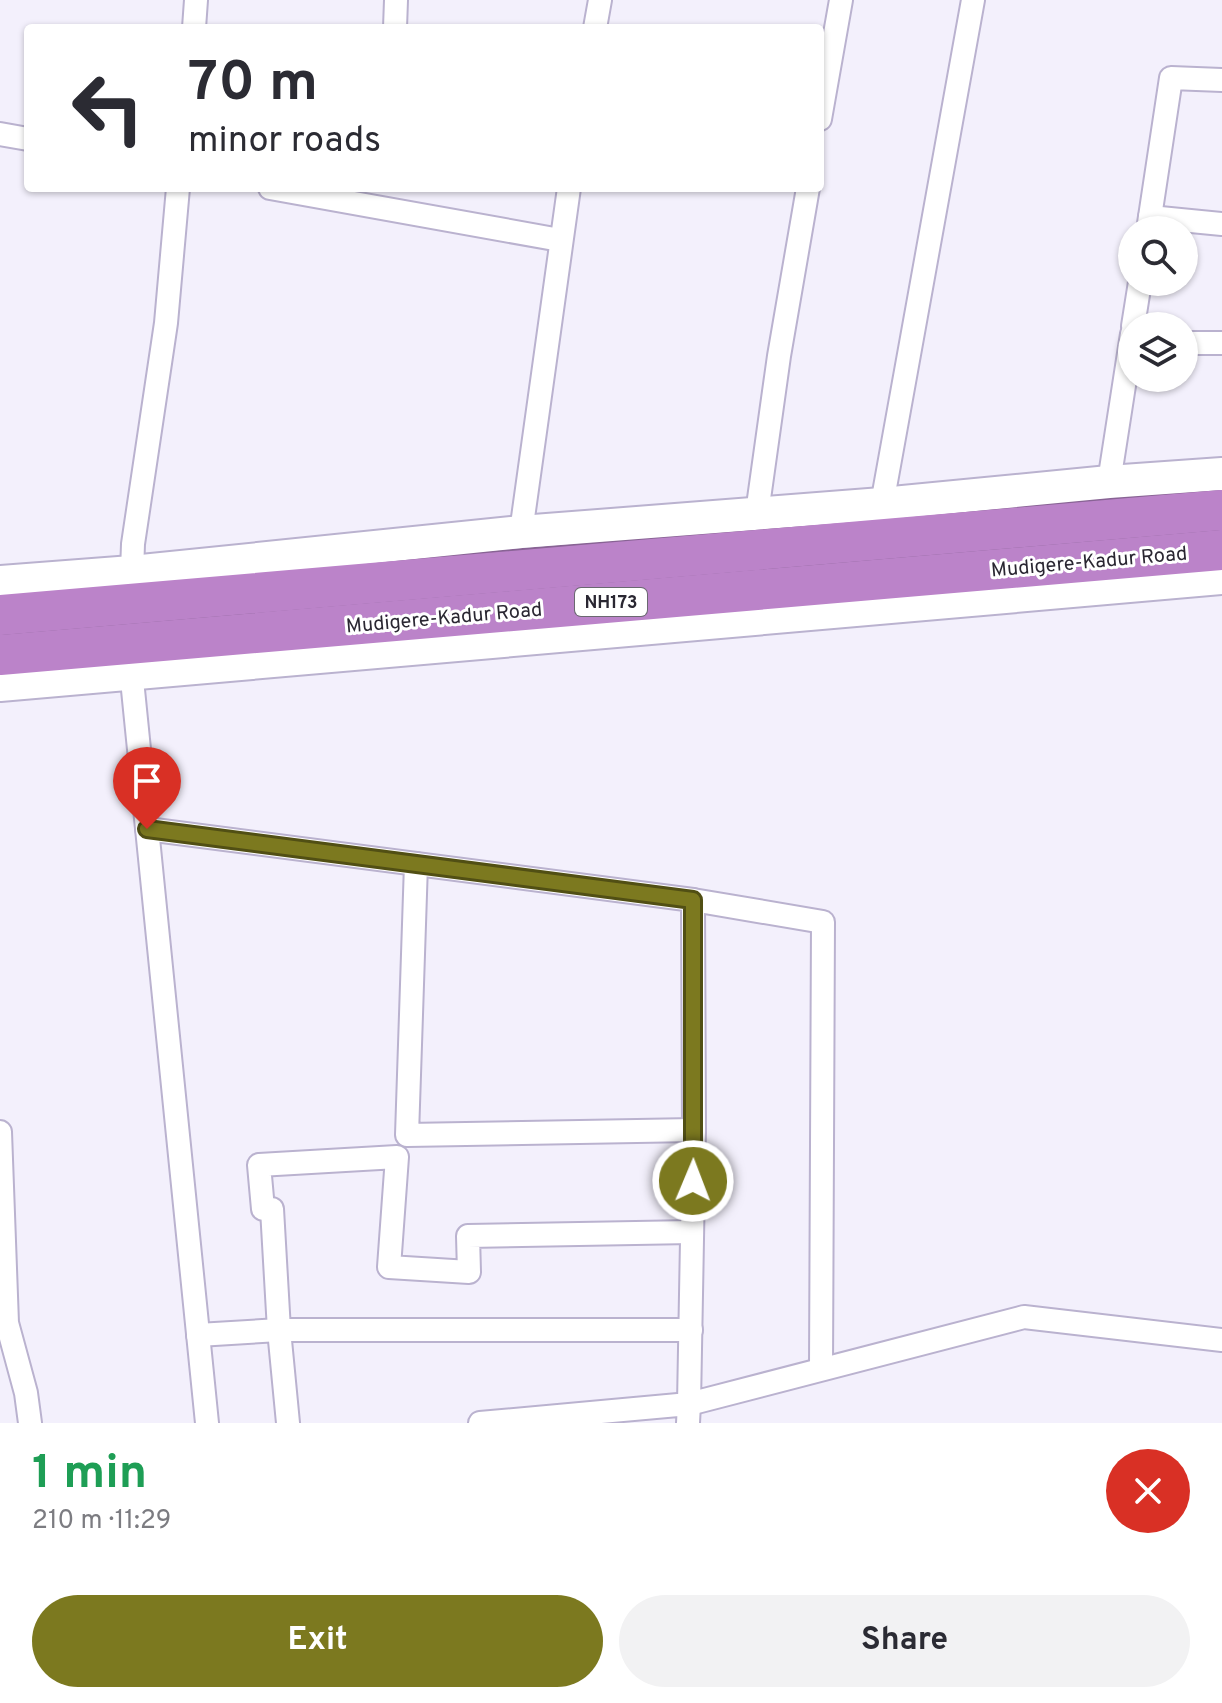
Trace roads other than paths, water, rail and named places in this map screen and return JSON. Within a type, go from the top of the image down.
[{"type":"highway","name":"Mudigere-Kadur Road","points":[[0,615],[1222,510]]},
{"type":"highway","name":"Mudigere-Kadur Road","points":[[0,655],[130,658],[1222,550]]},
{"type":"street","points":[[194,24],[196,0]]},
{"type":"street","points":[[395,24],[396,0]]},
{"type":"street","points":[[596,24],[600,0]]},
{"type":"street","points":[[824,96],[841,0]]},
{"type":"street","points":[[882,504],[973,0]]},
{"type":"street","points":[[1150,216],[1171,78],[1222,80]]},
{"type":"street","points":[[0,134],[24,138]]},
{"type":"street","points":[[132,572],[133,544],[166,323],[178,192]]},
{"type":"street","points":[[292,192],[560,240]]},
{"type":"street","points":[[521,532],[568,192]]},
{"type":"street","points":[[757,513],[779,356],[807,192]]},
{"type":"street","points":[[1198,224],[1222,224]]},
{"type":"street","points":[[1198,343],[1222,343]]},
{"type":"street","points":[[1109,482],[1123,392]]},
{"type":"street","points":[[0,582],[132,572],[521,532],[1222,474]]},
{"type":"street","points":[[0,685],[130,658],[1222,578]]},
{"type":"street","points":[[130,658],[207,1423]]},
{"type":"street","points":[[147,829],[693,900],[823,922],[821,1369]]},
{"type":"street","points":[[416,864],[407,1135],[694,1130]]},
{"type":"street","points":[[689,1414],[694,1130],[693,900]]},
{"type":"street","points":[[0,1132],[7,1323],[26,1393],[30,1423]]},
{"type":"street","points":[[288,1423],[272,1209],[263,1209],[259,1165],[397,1157],[389,1267],[469,1272],[468,1236],[692,1232]]},
{"type":"street","points":[[480,1423],[689,1414],[821,1369],[1024,1317],[1222,1340]]},
{"type":"street","points":[[198,1335],[279,1330],[691,1330]]}]
